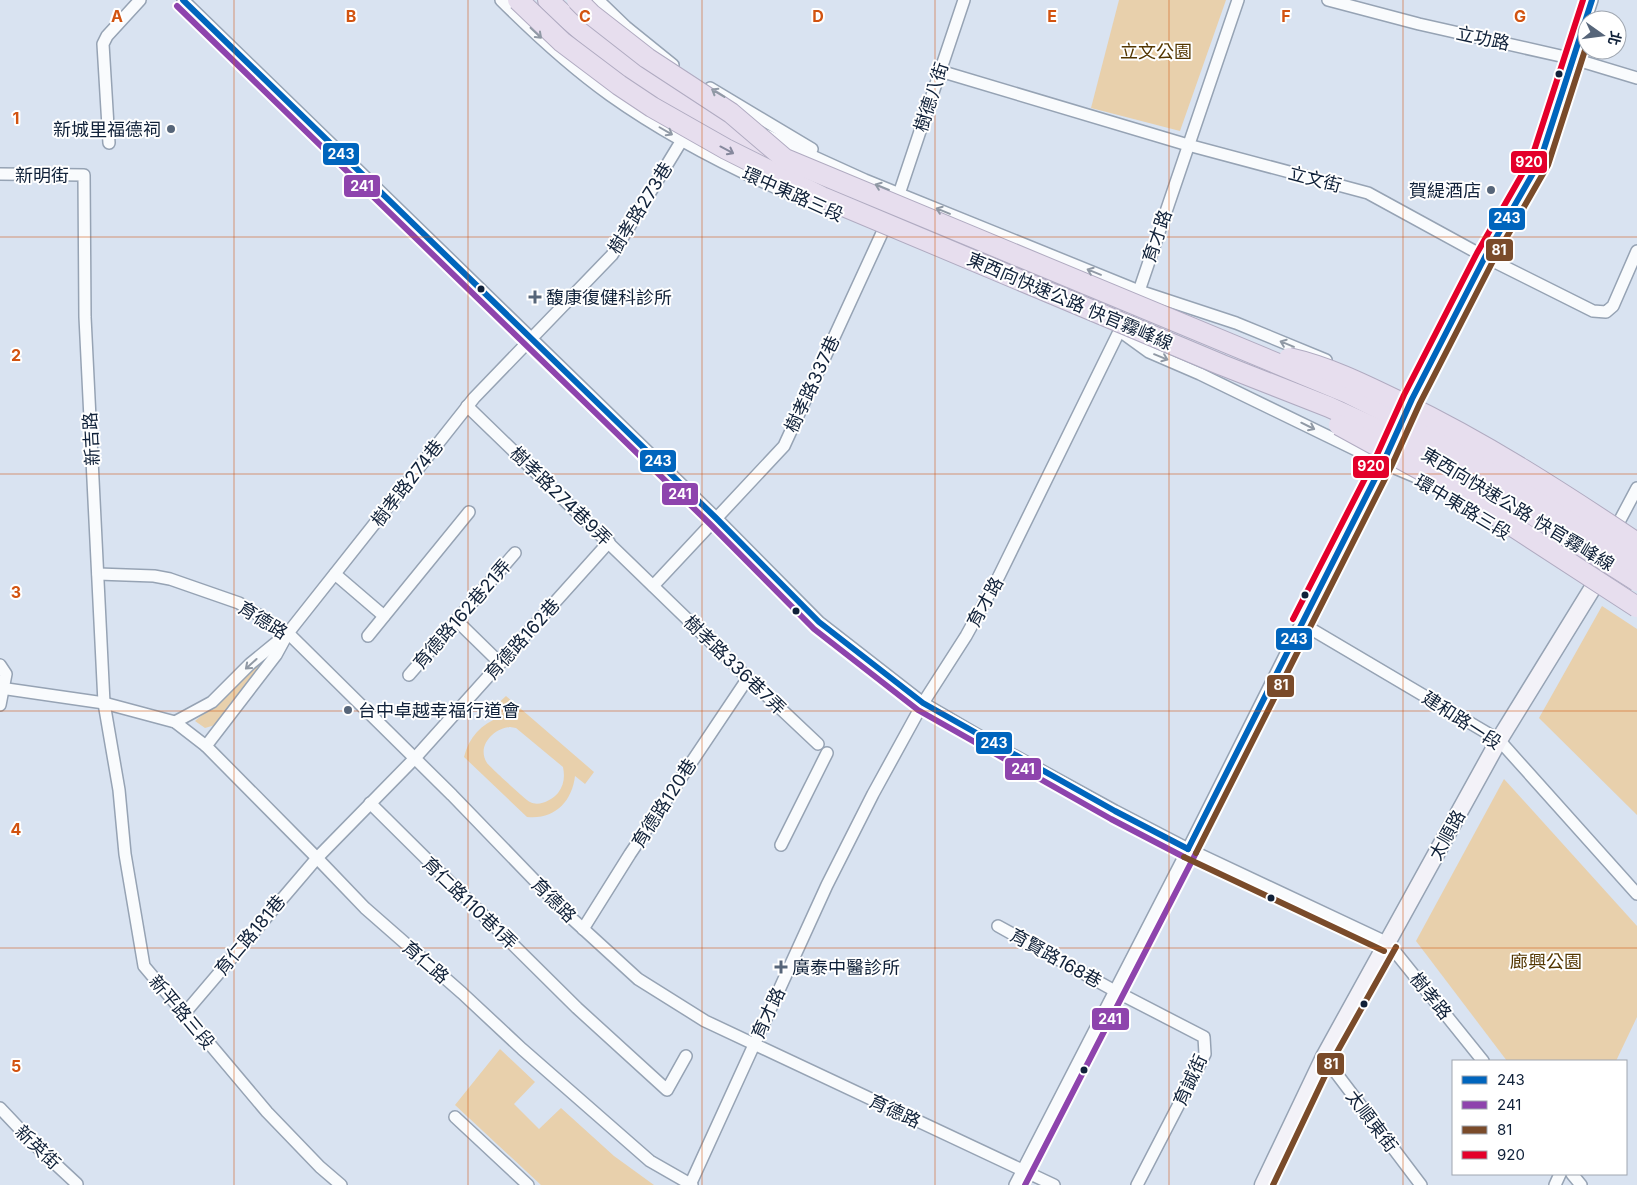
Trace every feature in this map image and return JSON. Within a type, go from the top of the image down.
[{"type":"highway","name":"東西向快速公路 快官霧峰線","points":[[518,0],[562,42],[619,85],[652,107],[726,149],[822,196],[1222,365],[1329,408],[1435,457],[1467,473],[1637,581]]},
{"type":"highway","name":"東西向快速公路 快官霧峰線","points":[[548,0],[576,27],[634,71],[694,108],[785,159],[1348,393],[1481,463],[1637,564]]},
{"type":"highway","points":[[577,0],[592,15],[647,58],[731,113],[785,159]]},
{"type":"highway","points":[[1232,344],[1318,365],[1400,402],[1486,446],[1541,479],[1637,543]]},
{"type":"highway","points":[[1222,365],[1328,419],[1454,488],[1637,606]]},
{"type":"street","points":[[109,144],[103,44],[107,36],[140,0]]},
{"type":"street","name":"樹孝路","points":[[183,0],[716,518],[819,622],[922,703],[1076,790],[1188,849],[1388,943],[1482,1060]]},
{"type":"street","name":"環中東路三段","points":[[501,0],[555,50],[609,94],[644,118],[722,163],[1120,331],[1326,411],[1392,442],[1460,478],[1637,597]]},
{"type":"street","points":[[569,0],[638,60],[701,102],[741,123],[899,194],[1139,290],[1236,323],[1343,366],[1412,399],[1487,440],[1616,528],[1637,550]]},
{"type":"street","points":[[598,0],[626,27],[680,70],[865,180]]},
{"type":"street","name":"樹德八街","points":[[899,194],[964,0]]},
{"type":"street","name":"育才路","points":[[691,1185],[827,885],[922,703],[966,636],[999,576],[1139,290],[1238,0]]},
{"type":"street","name":"立功路","points":[[1328,0],[1419,24],[1574,58],[1637,78]]},
{"type":"street","points":[[1015,1185],[1188,849],[1383,463],[1412,399],[1485,257],[1540,161],[1592,0]]},
{"type":"street","name":"立文街","points":[[940,71],[1188,145],[1368,193],[1485,257],[1593,311],[1606,312],[1613,306],[1637,251]]},
{"type":"street","name":"樹孝路273巷","points":[[531,338],[612,255],[682,140]]},
{"type":"street","name":"新明街","points":[[0,174],[84,175]]},
{"type":"street","name":"新吉路","points":[[84,175],[85,317],[102,631],[104,703]]},
{"type":"street","name":"樹孝路337巷","points":[[653,586],[784,446],[882,232]]},
{"type":"street","points":[[1139,290],[1206,324],[1352,386],[1406,412],[1616,528],[1637,534]]},
{"type":"street","name":"環中東路三段","points":[[1120,331],[1149,352],[1200,374],[1383,463],[1429,482],[1592,590],[1603,594],[1637,616]]},
{"type":"street","name":"樹孝路274巷","points":[[288,633],[467,406],[531,338]]},
{"type":"street","name":"樹孝路274巷9弄","points":[[467,406],[653,586]]},
{"type":"street","name":"太順路","points":[[1263,1185],[1324,1058],[1499,740],[1592,590],[1616,528],[1637,488]]},
{"type":"street","points":[[368,636],[469,512]]},
{"type":"street","name":"育德路162巷","points":[[415,758],[609,542]]},
{"type":"street","name":"育德路162巷21弄","points":[[409,675],[515,553]]},
{"type":"street","name":"育德路","points":[[98,574],[154,576],[170,579],[239,603],[288,633],[415,758],[583,930],[638,979],[705,1021],[1054,1185]]},
{"type":"street","points":[[336,574],[384,616]]},
{"type":"street","name":"樹孝路336巷7弄","points":[[653,586],[818,744]]},
{"type":"street","points":[[456,620],[500,664]]},
{"type":"street","name":"建和路一段","points":[[1301,623],[1499,740],[1637,894]]},
{"type":"street","points":[[2,688],[104,703],[175,722],[212,702],[250,664],[288,633]]},
{"type":"street","points":[[206,746],[276,654],[288,633]]},
{"type":"street","points":[[0,665],[6,674],[0,705]]},
{"type":"street","name":"育德路120巷","points":[[583,930],[630,854],[748,678]]},
{"type":"street","name":"新平路三段","points":[[104,703],[119,790],[126,854],[144,966],[267,1112],[320,1167],[341,1185]]},
{"type":"street","name":"育仁路","points":[[175,722],[206,746],[365,908],[650,1161],[691,1185]]},
{"type":"street","points":[[782,845],[827,753]]},
{"type":"street","points":[[317,858],[415,758]]},
{"type":"street","name":"育仁路110巷1弄","points":[[370,803],[571,1002],[667,1090],[686,1056]]},
{"type":"street","name":"育仁路181巷","points":[[184,1014],[317,858]]},
{"type":"street","name":"育賢路168巷","points":[[998,926],[1114,991]]},
{"type":"street","name":"育誠街","points":[[1114,991],[1204,1037],[1205,1054],[1136,1185]]},
{"type":"street","name":"太順東街","points":[[1324,1058],[1421,1185]]},
{"type":"street","name":"新英街","points":[[0,1108],[35,1145],[77,1184]]},
{"type":"street","points":[[455,1117],[528,1185]]},
{"type":"street","points":[[1573,1175],[1581,1185]]},
{"type":"green space","name":"立文公園","points":[[1119,0],[1226,0],[1180,131],[1091,108]]},
{"type":"green space","points":[[1602,606],[1637,629],[1637,815],[1539,718]]},
{"type":"green space","points":[[261,659],[263,664],[215,725],[205,728],[195,721],[216,703]]},
{"type":"green space","points":[[506,696],[594,772],[585,784],[575,776],[566,801],[553,812],[545,816],[527,817],[464,757],[469,743],[477,732],[487,723],[500,717],[493,708]],"holes":[[[504,728],[516,728],[563,767],[564,778],[562,787],[555,796],[545,802],[537,804],[527,800],[489,765],[484,757],[485,744],[493,734]]]},
{"type":"green space","name":"廊興公園","points":[[1504,779],[1637,926],[1637,1017],[1616,1060],[1506,1060],[1416,941]]},
{"type":"green space","points":[[500,1049],[535,1082],[514,1104],[539,1129],[561,1108],[614,1156],[654,1185],[541,1185],[455,1105]]},
{"type":"transit line","name":"243","points":[[183,0],[716,518],[819,622],[923,703],[1115,811],[1188,849]]},
{"type":"transit line","name":"920","points":[[1293,619],[1477,253],[1532,157],[1583,0]]},
{"type":"transit line","name":"243","points":[[1188,849],[1383,463],[1412,399],[1485,257],[1540,161],[1592,0]]},
{"type":"transit line","name":"241","points":[[177,6],[710,524],[814,629],[918,710],[1111,819],[1184,857]]},
{"type":"transit line","name":"81","points":[[1196,853],[1391,467],[1420,403],[1493,261],[1548,165],[1582,60]]},
{"type":"transit line","name":"241","points":[[1025,1185],[1196,853]]},
{"type":"transit line","name":"81","points":[[1184,857],[1384,951]]},
{"type":"transit line","name":"81","points":[[1273,1185],[1332,1061],[1396,947]]},
{"type":"place","name":"新城里福德祠","points":[[171,129]]},
{"type":"place","name":"賀緹酒店","points":[[1491,190]]},
{"type":"place","name":"馥康復健科診所","points":[[535,297]]},
{"type":"place","name":"台中卓越幸福行道會","points":[[348,710]]},
{"type":"place","name":"廣泰中醫診所","points":[[781,967]]}]
